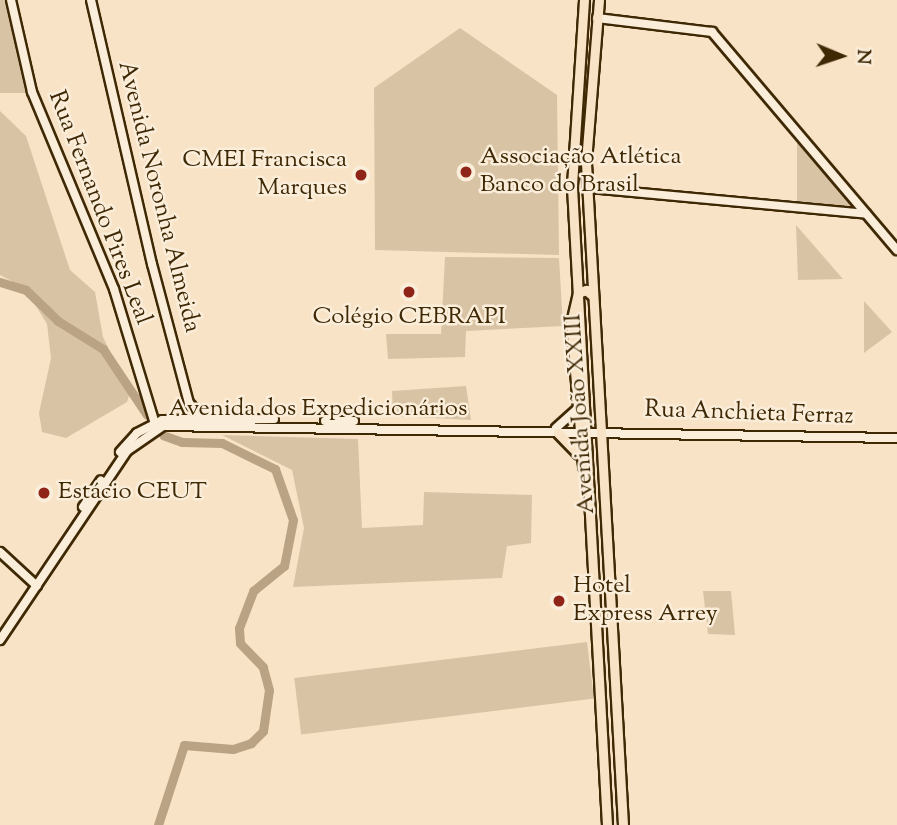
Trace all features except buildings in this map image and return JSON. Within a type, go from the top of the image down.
[{"type":"main road","name":"Rua Fernando Pires Leal","points":[[11,0],[32,92],[114,289],[156,425]]},
{"type":"main road","name":"Avenida Noronha Almeida","points":[[91,0],[189,403]]},
{"type":"main road","name":"Avenida João XXIII","points":[[584,0],[573,154],[580,430],[593,562],[606,812],[609,825]]},
{"type":"main road","name":"Avenida João XXIII","points":[[599,0],[587,126],[588,188],[623,825]]},
{"type":"main road","points":[[597,18],[712,32],[897,250]]},
{"type":"main road","points":[[588,188],[866,215]]},
{"type":"main road","points":[[577,275],[591,278]]},
{"type":"main road","points":[[579,456],[580,430],[576,410],[571,323],[578,293],[586,290],[593,296]]},
{"type":"main road","points":[[182,420],[189,403],[202,417]]},
{"type":"main road","points":[[576,410],[558,431],[579,456],[586,474]]},
{"type":"main road","name":"Avenida dos Expedicionários","points":[[0,631],[127,451],[156,425],[202,417],[558,431]]},
{"type":"main road","name":"Avenida dos Expedicionários","points":[[182,420],[580,430]]},
{"type":"main road","name":"Rua Anchieta Ferraz","points":[[580,430],[897,438]]},
{"type":"main road","points":[[0,552],[35,584]]},
{"type":"main road","points":[[593,562],[608,560]]},
{"type":"main road","points":[[594,579],[610,579]]},
{"type":"main road","name":"Avenida dos Expedicionários","points":[[0,640],[35,584]]},
{"type":"shaded area","points":[[0,0],[4,0],[28,93],[0,93]]},
{"type":"shaded area","name":"Associação Atlética Banco do Brasil","points":[[460,28],[557,95],[559,255],[375,250],[374,88]]},
{"type":"shaded area","points":[[0,111],[26,136],[70,270],[95,292],[103,337],[130,393],[127,402],[66,438],[42,432],[39,413],[51,358],[47,324],[25,288],[0,275]]},
{"type":"shaded area","points":[[797,137],[857,210],[797,205]]},
{"type":"shaded area","points":[[796,225],[843,279],[798,280]]},
{"type":"shaded area","points":[[445,257],[559,258],[563,326],[466,331],[465,357],[388,359],[386,334],[441,334]]},
{"type":"shaded area","points":[[864,301],[892,332],[864,353]]},
{"type":"shaded area","points":[[466,386],[471,420],[393,416],[392,391]]},
{"type":"shaded area","points":[[222,435],[358,439],[362,528],[423,525],[424,492],[532,495],[531,543],[507,546],[502,578],[293,587],[304,528],[292,470]]},
{"type":"shaded area","points":[[703,591],[731,591],[735,635],[708,634]]},
{"type":"shaded area","points":[[587,642],[594,699],[301,735],[294,678]]},
{"type":"waterway","points":[[0,282],[26,290],[58,321],[103,349],[147,415]]},
{"type":"waterway","points":[[158,825],[184,745],[233,749],[251,743],[263,731],[269,690],[263,667],[240,643],[239,628],[253,591],[284,566],[293,520],[275,469],[222,443],[182,442],[163,435]]},
{"type":"place","name":"Associação Atlética Banco do Brasil","points":[[466,172]]},
{"type":"place","name":"CMEI Francisca Marques","points":[[361,175]]},
{"type":"place","name":"Colégio CEBRAPI","points":[[409,292]]},
{"type":"place","name":"Estácio CEUT","points":[[44,493]]},
{"type":"place","name":"Hotel Express Arrey","points":[[559,601]]}]
